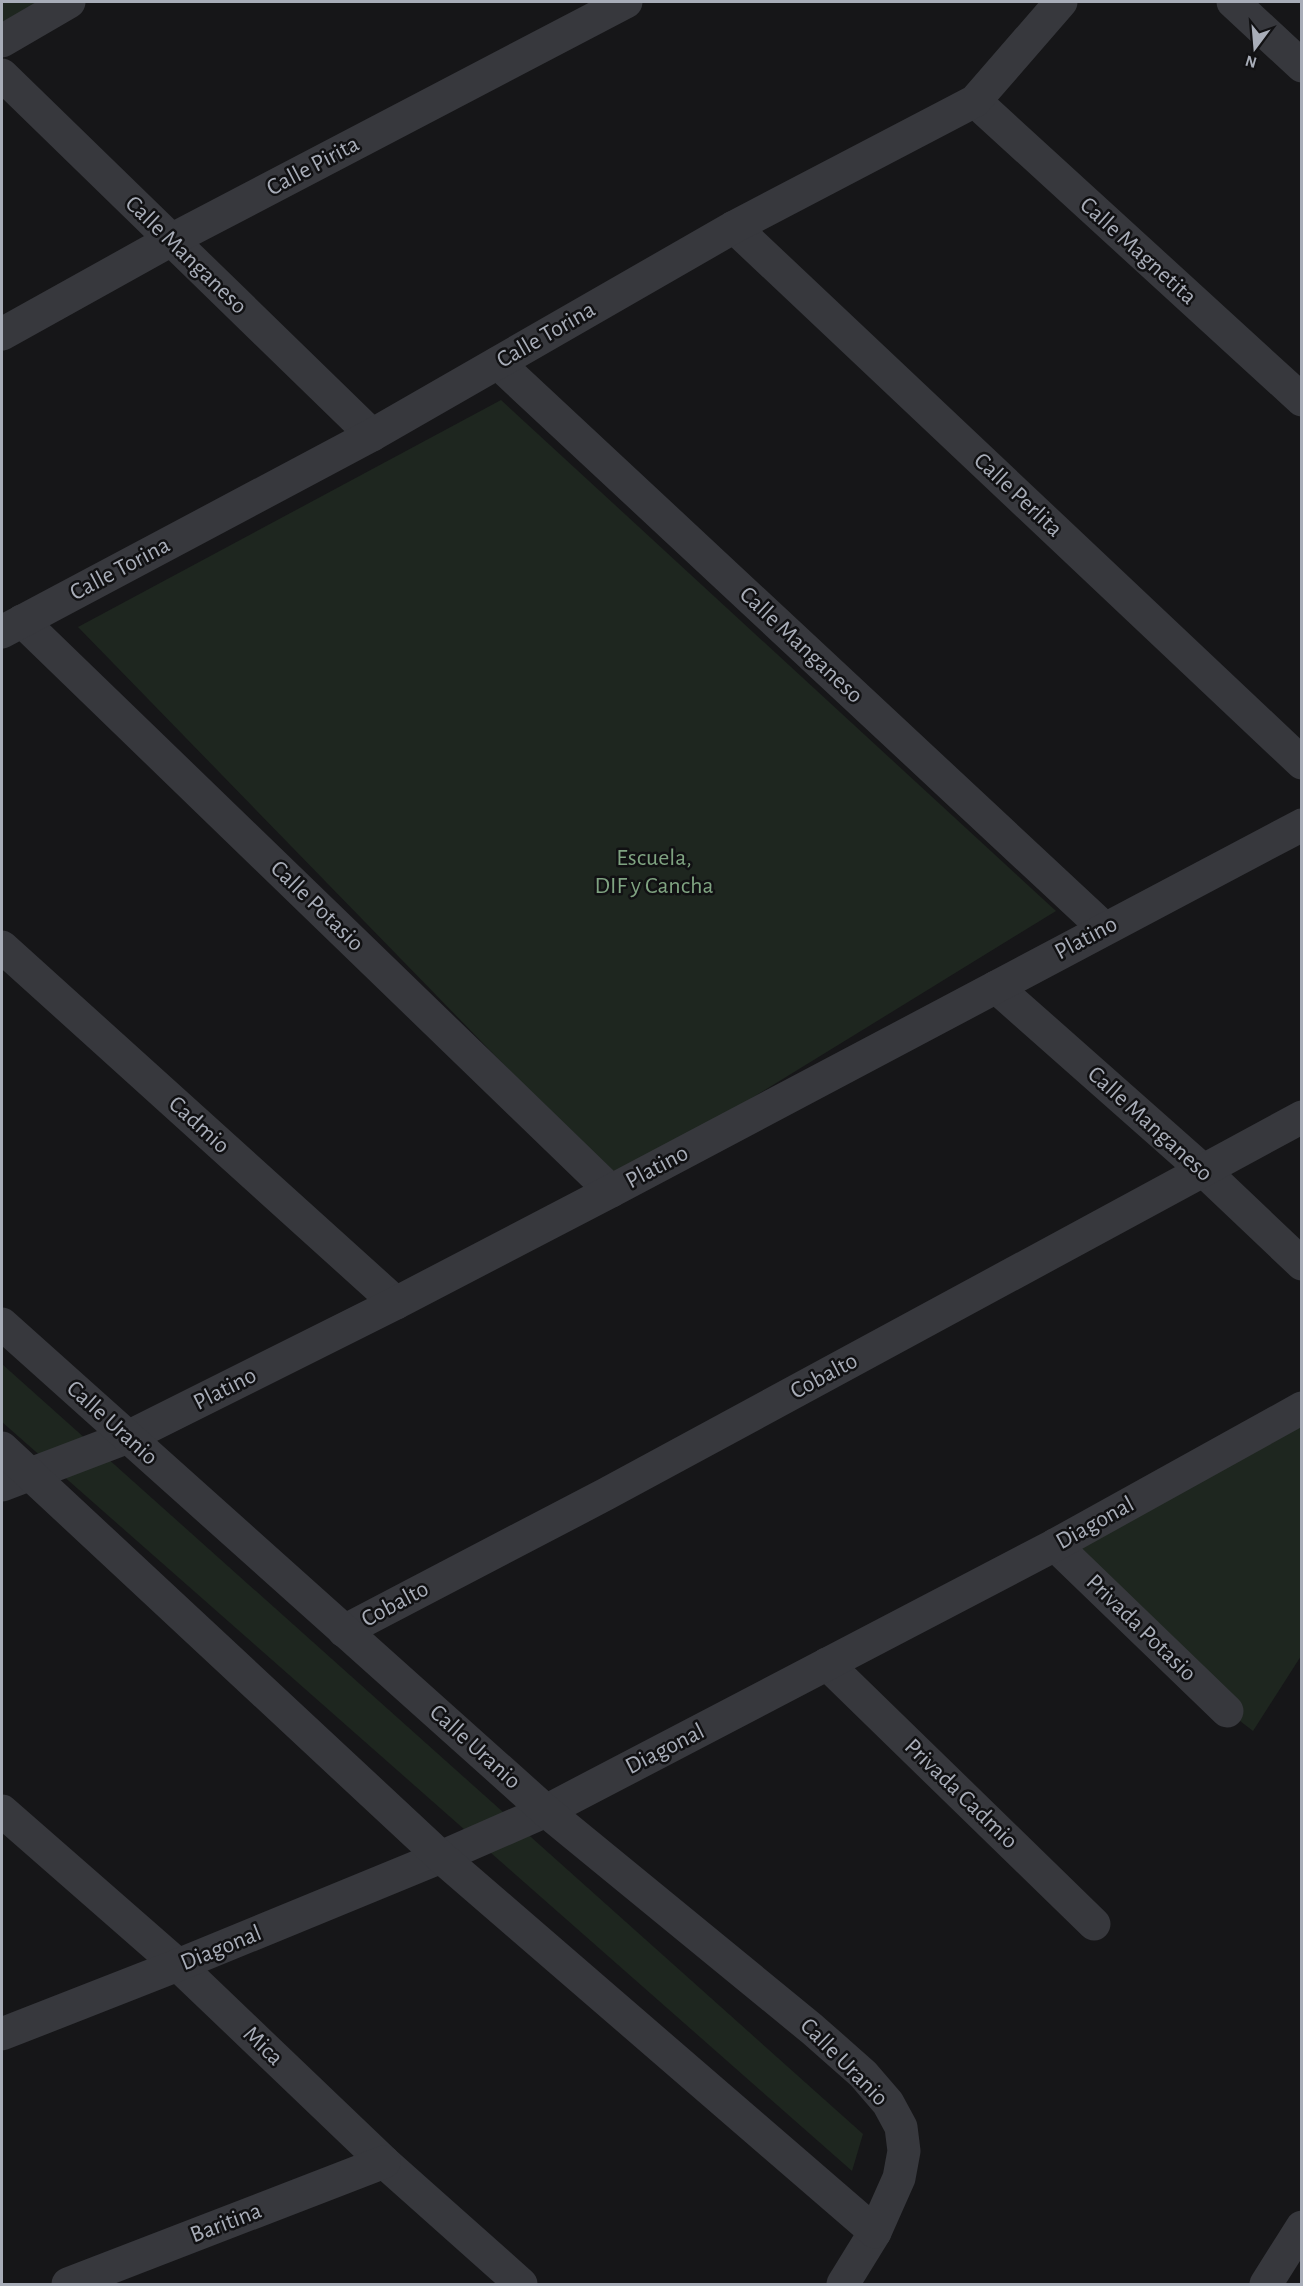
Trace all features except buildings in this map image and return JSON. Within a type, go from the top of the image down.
[{"type":"street","points":[[2,41],[69,2]]},
{"type":"street","name":"Calle Pirita","points":[[2,334],[171,240],[626,2]]},
{"type":"street","name":"Calle Torina","points":[[12,627],[372,435],[734,227],[975,101],[1060,2]]},
{"type":"street","points":[[1233,2],[1302,66]]},
{"type":"street","name":"Calle Manganeso","points":[[2,75],[372,435]]},
{"type":"street","name":"Calle Magnetita","points":[[975,101],[1302,400]]},
{"type":"street","name":"Calle Perlita","points":[[734,227],[1302,763]]},
{"type":"street","name":"Calle Manganeso","points":[[498,363],[1104,928]]},
{"type":"street","name":"Calle Potasio","points":[[12,627],[611,1191]]},
{"type":"street","name":"Platino","points":[[2,1485],[128,1437],[396,1303],[1302,825]]},
{"type":"street","name":"Cadmio","points":[[2,947],[396,1303]]},
{"type":"street","name":"Calle Manganeso","points":[[996,987],[1204,1171],[1302,1264]]},
{"type":"street","name":"Cobalto","points":[[345,1631],[617,1488],[1302,1117]]},
{"type":"street","name":"Calle Uranio","points":[[2,1324],[546,1811],[812,2029],[862,2074],[888,2103],[901,2127],[904,2151],[899,2178],[875,2232],[843,2284]]},
{"type":"street","name":"Diagonal","points":[[2,2034],[178,1965],[441,1857],[546,1811],[1055,1545],[1302,1408]]},
{"type":"street","points":[[2,1448],[441,1857],[875,2232]]},
{"type":"street","name":"Privada Potasio","points":[[1055,1545],[1227,1710]]},
{"type":"street","name":"Privada Cadmio","points":[[828,1664],[1094,1924]]},
{"type":"street","name":"Mica","points":[[2,1811],[178,1965],[384,2162],[521,2284]]},
{"type":"street","name":"Baritina","points":[[69,2284],[384,2162]]},
{"type":"street","points":[[1266,2284],[1302,2227]]},
{"type":"green space","points":[[2,2],[68,2],[2,39]]},
{"type":"green space","name":"Escuela, DIF y Cancha","points":[[501,400],[1056,911],[617,1181],[78,627]]},
{"type":"green space","points":[[2,1364],[863,2134],[852,2171],[2,1422]]},
{"type":"green space","points":[[1301,1408],[1301,1656],[1253,1731],[1227,1711],[1055,1545]]}]
